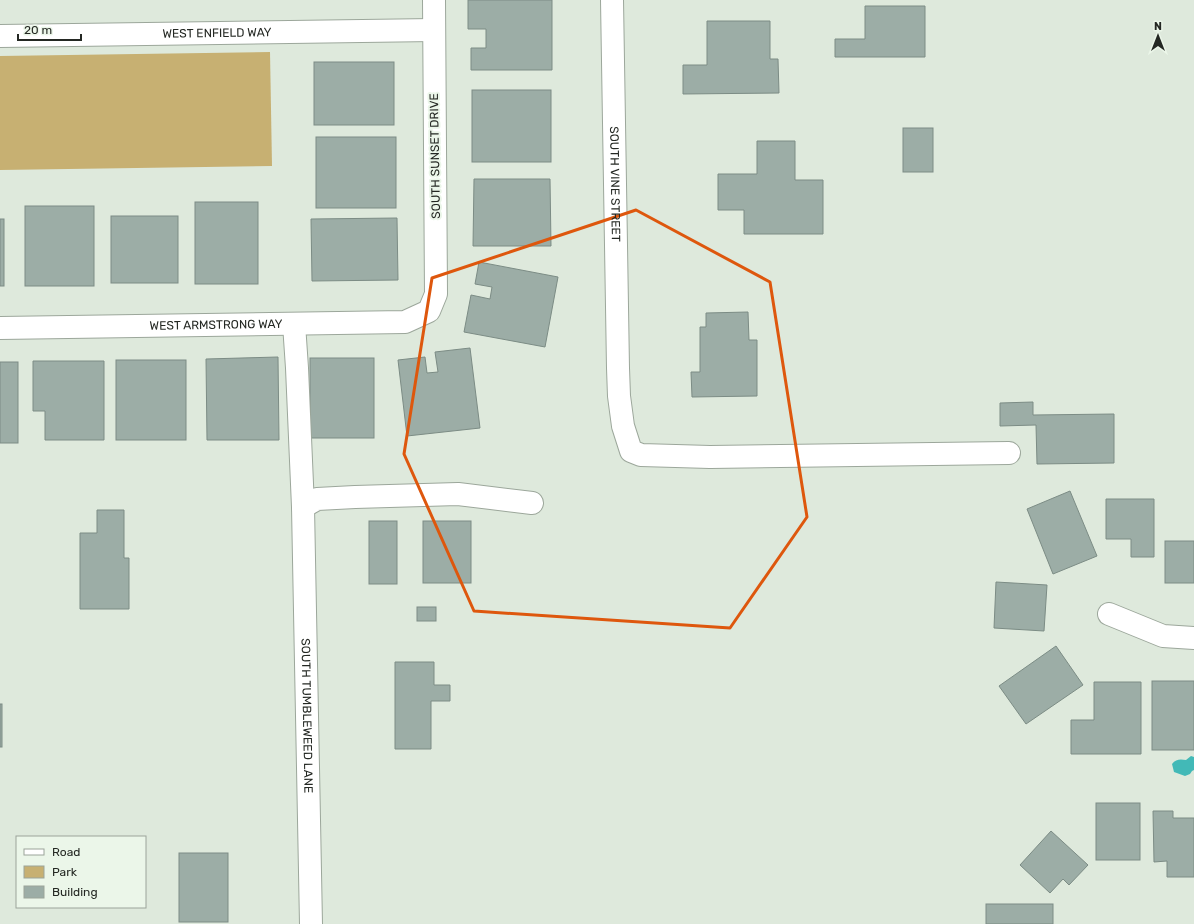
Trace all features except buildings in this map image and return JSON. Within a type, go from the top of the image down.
[{"type":"street","name":"SOUTH SUNSET DRIVE","points":[[429,311],[436,294],[434,0]]},
{"type":"street","name":"SOUTH VINE STREET","points":[[612,0],[618,368],[623,426],[631,451],[641,455],[710,457],[1009,453]]},
{"type":"street","name":"WEST ENFIELD WAY","points":[[0,36],[434,30]]},
{"type":"street","name":"WEST ARMSTRONG WAY","points":[[0,328],[405,322],[429,311]]},
{"type":"street","name":"SOUTH TUMBLEWEED LANE","points":[[294,324],[303,507],[311,924]]},
{"type":"street","points":[[303,507],[317,500],[355,497],[458,494],[532,503]]},
{"type":"street","points":[[1109,614],[1163,636],[1194,638]]},
{"type":"highlighted area","points":[[636,210],[770,282],[807,517],[730,628],[474,611],[404,454],[432,278]]},
{"type":"green space","points":[[270,52],[272,166],[0,170],[0,56]]},
{"type":"water","points":[[1191,756],[1194,757],[1194,770],[1190,774],[1185,776],[1174,772],[1172,764],[1175,761],[1186,760]]}]
